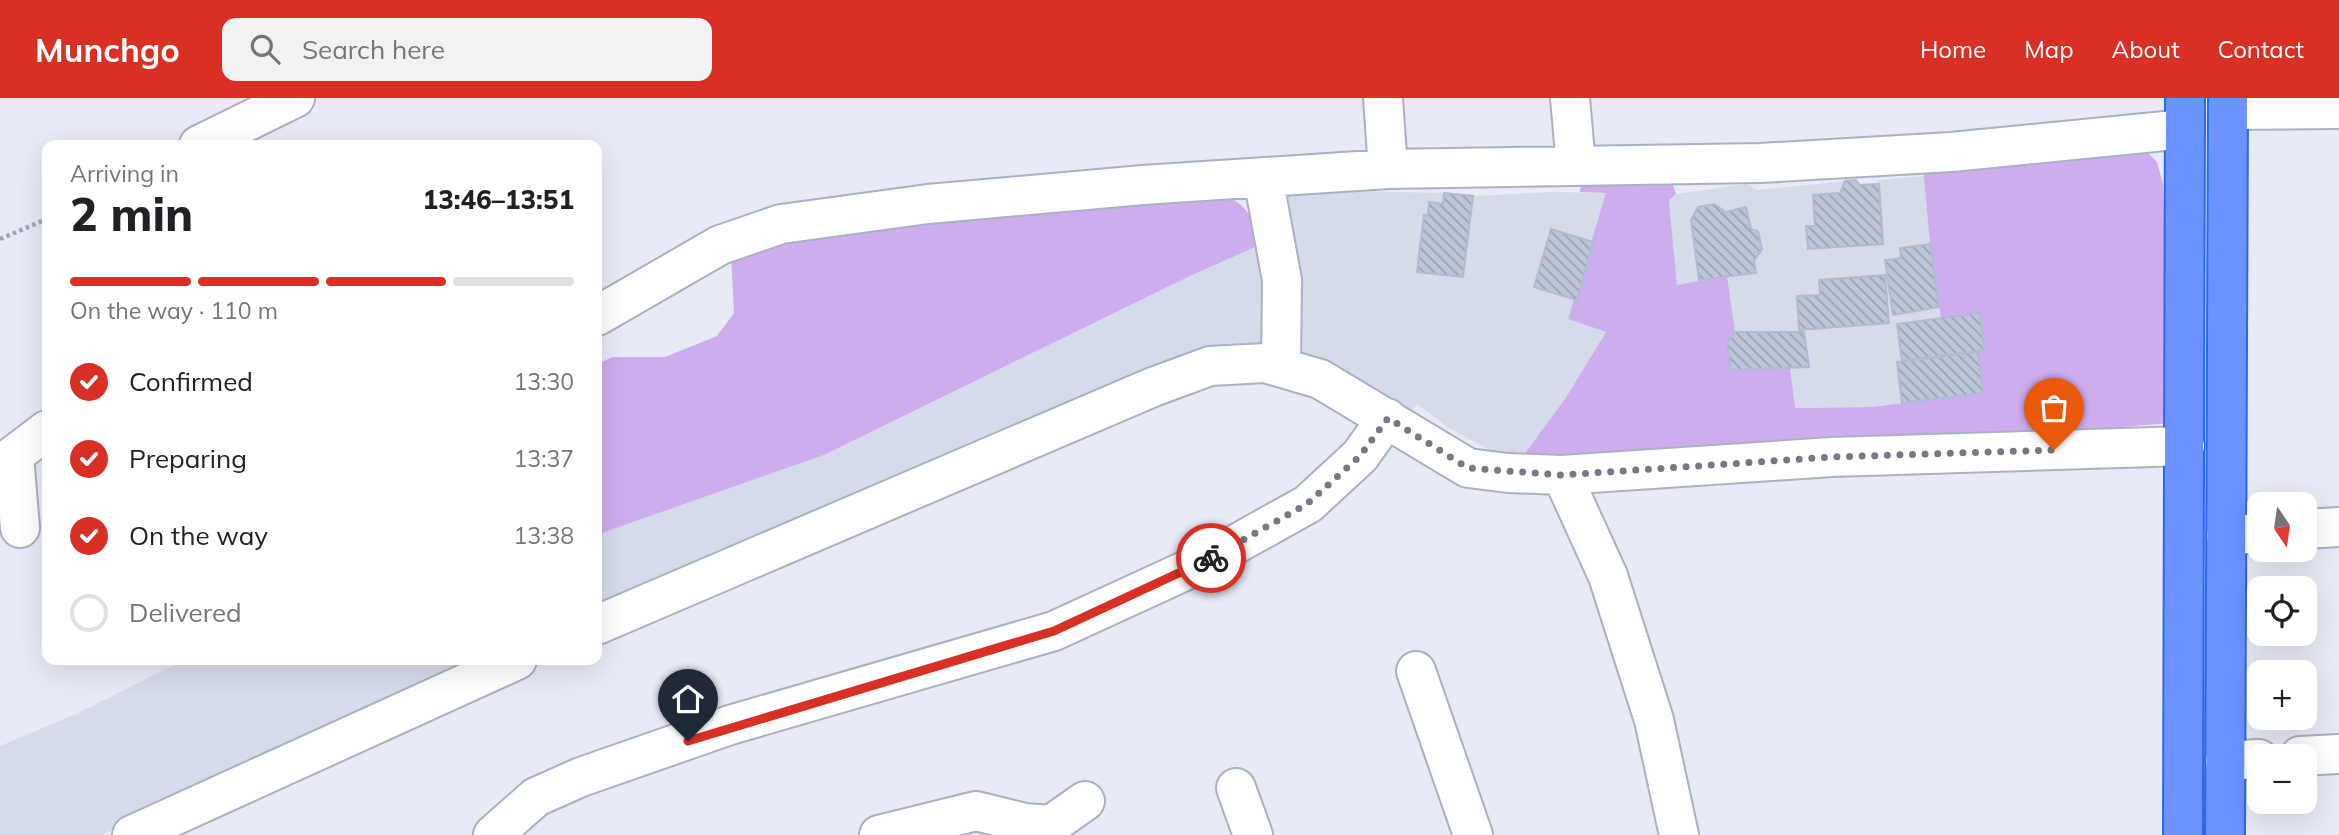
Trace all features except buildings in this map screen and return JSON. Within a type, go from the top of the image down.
[{"type":"highway","points":[[2224,835],[2242,760],[2243,534],[2228,104]]},
{"type":"highway","points":[[2183,835],[2185,114]]},
{"type":"street","points":[[209,140],[295,98]]},
{"type":"street","points":[[1383,98],[1388,169]]},
{"type":"street","points":[[1570,98],[1576,166]]},
{"type":"street","points":[[2228,104],[2339,109]]},
{"type":"street","points":[[602,313],[720,246],[781,225],[928,204],[1388,169],[1760,163],[1937,153],[2185,114]]},
{"type":"street","points":[[1263,177],[1282,280],[1281,367]]},
{"type":"street","points":[[602,623],[1153,387],[1210,366],[1265,363],[1321,379],[1468,468],[1562,475],[1832,457],[2185,446]]},
{"type":"street","points":[[493,835],[536,797],[581,777],[730,725],[1054,631],[1202,563],[1307,504],[1360,456],[1388,418]]},
{"type":"street","points":[[20,528],[14,454],[42,434]]},
{"type":"street","points":[[1562,475],[1608,576],[1654,720],[1679,835]]},
{"type":"street","points":[[2317,528],[2339,527]]},
{"type":"street","points":[[132,835],[506,665]]},
{"type":"street","points":[[1416,671],[1474,835]]},
{"type":"street","points":[[2317,755],[2339,754]]},
{"type":"street","points":[[1236,788],[1254,835]]},
{"type":"street","points":[[879,835],[976,811],[1025,823],[1051,825],[1085,801]]},
{"type":"path","points":[[0,239],[42,221]]},
{"type":"shaded area","points":[[2146,151],[2157,162],[2163,184],[2171,423],[1935,442],[1517,464],[1565,399],[1606,332],[1568,319],[1606,193],[1580,192],[1582,179],[1670,176],[1676,194],[1669,200],[1677,285],[1727,276],[1735,332],[1727,343],[1732,370],[1790,368],[1795,408],[1872,407],[1983,393],[1978,352],[1984,349],[1980,313],[1941,318],[1930,244],[1923,167]]},
{"type":"shaded area","points":[[1924,176],[1930,244],[1942,318],[1980,313],[1984,350],[1983,393],[1872,407],[1795,408],[1731,370],[1727,343],[1701,283],[1677,285],[1669,200],[1676,194],[1746,184],[1757,190],[1856,180],[1860,185],[1878,184],[1877,180]]},
{"type":"shaded area","points":[[1289,190],[1473,196],[1552,192],[1607,193],[1568,319],[1606,332],[1565,399],[1517,464],[1450,429],[1417,404],[1407,417],[1299,361],[1280,193]]},
{"type":"shaded area","points":[[1220,192],[1248,212],[1262,244],[1190,276],[824,455],[602,533],[602,362],[613,357],[665,357],[717,336],[734,313],[731,255],[786,237]]},
{"type":"shaded area","points":[[1262,244],[1269,344],[602,610],[602,533],[824,455],[1190,276]]},
{"type":"shaded area","points":[[174,665],[476,665],[102,835],[0,835],[0,746],[76,714]]},
{"type":"way so far","points":[[1211,558],[1307,504],[1360,456],[1388,418],[1468,468],[1562,475],[1832,457],[2054,450]]},
{"type":"route","points":[[688,741],[730,725],[1054,631],[1211,558]]}]
